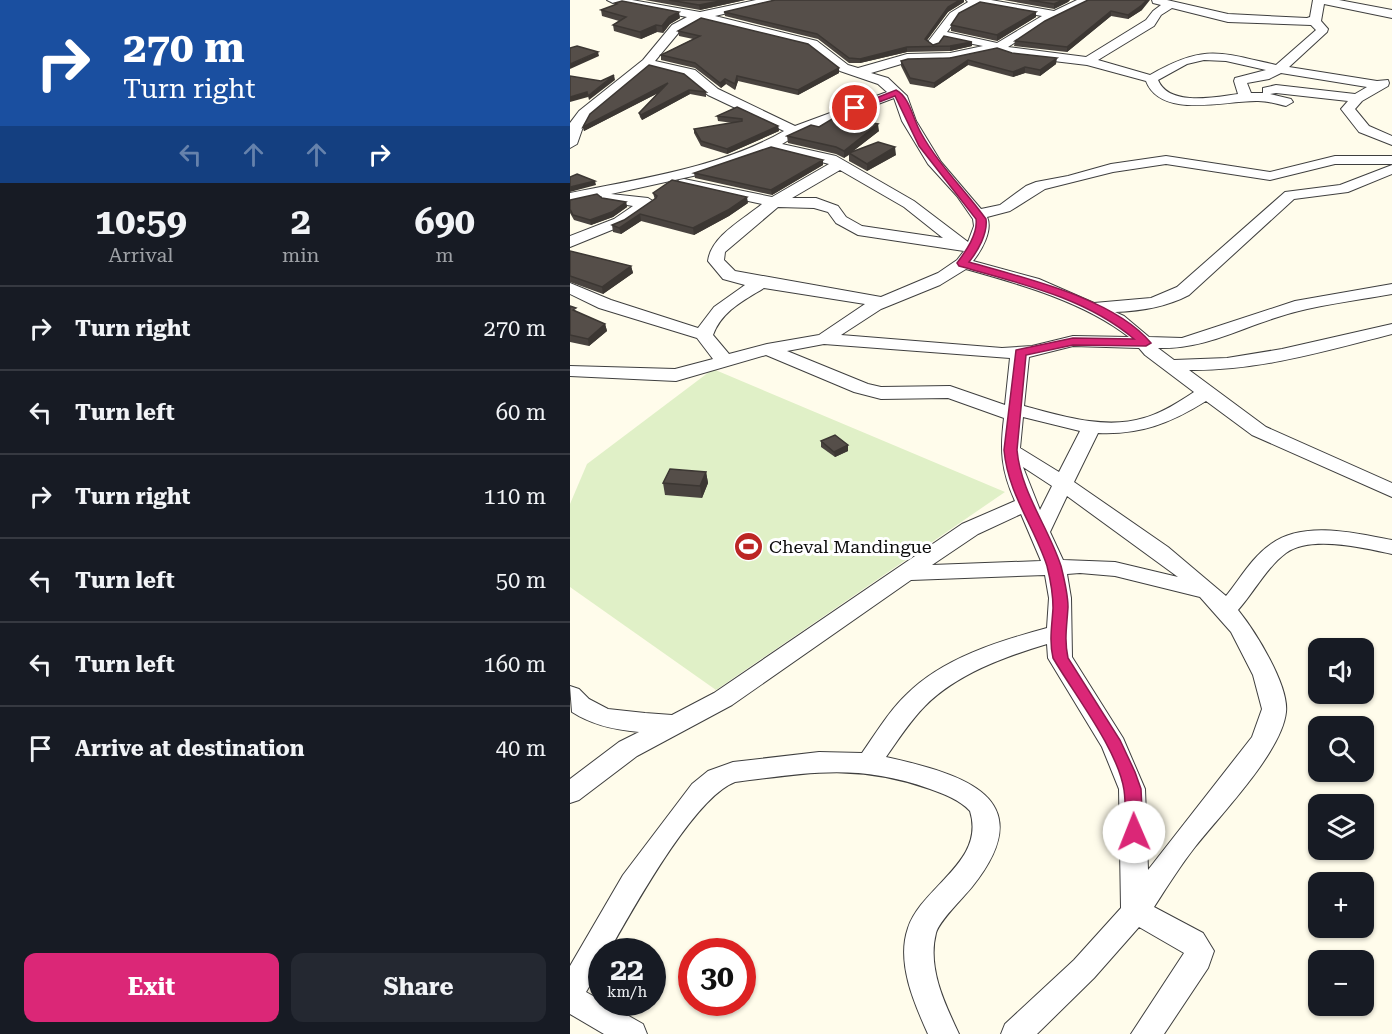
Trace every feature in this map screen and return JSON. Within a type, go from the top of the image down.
[{"type":"street","points":[[613,0],[655,4],[813,44],[834,62],[883,81],[902,99],[909,121],[923,146],[978,214],[982,226],[966,254],[936,282],[883,302],[824,339]]},
{"type":"street","points":[[570,144],[577,123],[584,114],[647,63],[676,28],[700,16],[771,0]]},
{"type":"street","points":[[937,57],[933,46],[939,34],[954,15],[977,0],[1056,15]]},
{"type":"street","points":[[1024,0],[1070,8]]},
{"type":"street","points":[[859,72],[907,58],[937,57],[999,47],[1040,21],[1086,0]]},
{"type":"street","points":[[1153,0],[1228,18],[1314,21],[1322,29],[1321,33],[1306,43],[1279,69],[1264,76],[1240,81],[1246,98]]},
{"type":"street","points":[[1314,21],[1320,0],[1392,14]]},
{"type":"street","points":[[1088,61],[1128,34],[1150,23],[1160,11],[1170,4]]},
{"type":"street","points":[[939,34],[1022,54],[1088,61],[1151,79],[1191,58],[1202,57],[1226,58],[1279,69],[1386,83]]},
{"type":"street","points":[[647,63],[697,77],[713,92],[794,131]]},
{"type":"street","points":[[1264,76],[1297,84],[1301,86],[1299,90]]},
{"type":"street","points":[[1151,79],[1155,89],[1172,98],[1221,102],[1261,97],[1286,102]]},
{"type":"street","points":[[1386,83],[1357,98],[1348,109],[1364,129],[1392,141]]},
{"type":"street","points":[[1261,97],[1276,88],[1357,98]]},
{"type":"street","points":[[578,197],[697,171],[770,145],[794,131],[896,93]]},
{"type":"street","points":[[770,145],[819,155],[840,164],[909,204],[966,254]]},
{"type":"street","points":[[978,214],[1005,208],[1031,189],[1041,185],[1070,180],[1111,168],[1166,160],[1270,176],[1335,160],[1392,160]]},
{"type":"street","points":[[840,164],[774,201],[724,243],[717,252],[716,261],[729,275],[883,302]]},
{"type":"street","points":[[1090,308],[1144,305],[1169,300],[1183,291],[1290,195],[1343,189],[1392,169]]},
{"type":"street","points":[[1270,176],[1290,195]]},
{"type":"street","points":[[666,179],[774,201],[805,201],[823,204],[858,231],[966,254],[1127,325],[1151,351],[1259,431],[1392,491]]},
{"type":"street","points":[[570,242],[619,222],[648,203],[578,197]]},
{"type":"street","points":[[725,361],[707,342],[704,335],[712,318],[719,311],[761,282]]},
{"type":"street","points":[[570,288],[605,304],[704,335]]},
{"type":"street","points":[[570,371],[676,375],[767,349],[824,339],[978,353],[1020,353],[1073,341],[1182,342],[1204,338],[1291,308],[1392,289]]},
{"type":"street","points":[[1170,365],[1196,366],[1249,361],[1304,352],[1392,329]]},
{"type":"street","points":[[767,349],[861,388],[881,393],[950,392],[1014,412],[1091,428],[1126,428],[1150,423],[1169,415],[1207,392]]},
{"type":"street","points":[[1020,353],[1010,450],[1012,465],[1025,504],[1054,566],[1060,605],[1057,633],[1060,658],[1114,745],[1132,789],[1136,911]]},
{"type":"street","points":[[1039,533],[1091,428]]},
{"type":"street","points":[[1010,450],[1169,556],[1217,601],[1242,629],[1259,660],[1272,695],[1274,713],[1268,733],[1253,755],[1149,887],[1136,911],[1074,979],[1016,1034]]},
{"type":"street","points":[[570,793],[628,748],[723,699],[970,529],[1025,504]]},
{"type":"street","points":[[1217,601],[1291,541],[1312,538],[1392,547]]},
{"type":"street","points":[[906,573],[1003,571],[1054,566],[1115,569],[1217,601]]},
{"type":"street","points":[[869,763],[910,707],[931,687],[988,655],[1028,640],[1057,633]]},
{"type":"street","points":[[570,695],[581,708],[594,716],[610,720],[674,724]]},
{"type":"street","points":[[570,993],[633,883],[701,790],[717,778],[733,772],[848,761],[869,763],[958,789],[976,799],[985,812],[986,831],[976,859],[922,927],[919,951],[922,976],[935,1018],[944,1034]]},
{"type":"street","points":[[1136,911],[1193,942],[1199,951],[1198,959],[1146,1034]]},
{"type":"street","points":[[570,998],[632,1034]]},
{"type":"green space","name":"Cheval Mandingue","points":[[713,369],[1005,492],[716,690],[570,587],[570,504],[587,464]]},
{"type":"building","points":[[669,0],[725,0],[699,5]]},
{"type":"building","points":[[775,0],[960,0],[948,7],[925,39],[933,45],[939,43],[944,36],[972,42],[950,46],[907,47],[860,59],[849,58],[817,34],[724,12]]},
{"type":"building","points":[[1029,0],[1063,0],[1054,4]]},
{"type":"building","points":[[1088,0],[1147,0],[1128,15],[1111,11],[1067,47],[1015,41],[1045,21]]},
{"type":"building","points":[[622,1],[679,12],[669,17],[662,26],[656,25],[640,32],[613,25],[626,17],[601,10]]},
{"type":"building","points":[[980,2],[1036,12],[997,35],[951,25],[959,13]]},
{"type":"building","points":[[701,18],[808,44],[839,68],[798,90],[737,76],[735,84],[725,79],[720,83],[695,63],[661,55],[700,36],[678,31]]},
{"type":"building","points":[[577,46],[598,52],[570,64],[570,48]]},
{"type":"building","points":[[997,48],[1012,53],[1057,58],[1040,70],[1025,67],[1013,72],[968,60],[934,83],[910,78],[901,61],[950,58]]},
{"type":"building","points":[[649,65],[684,74],[706,92],[689,90],[641,115],[639,113],[668,83],[583,127],[590,114]]},
{"type":"building","points":[[614,75],[588,96],[587,92],[570,97],[570,76],[601,81]]},
{"type":"building","points":[[737,107],[778,126],[727,149],[701,141],[694,129],[742,121],[742,119],[717,116]]},
{"type":"building","points":[[837,116],[878,124],[844,151],[836,147],[787,136],[811,125],[819,127]]},
{"type":"building","points":[[878,142],[895,147],[867,164],[849,153]]},
{"type":"building","points":[[771,147],[823,160],[771,190],[694,173]]},
{"type":"building","points":[[577,174],[595,181],[570,187],[570,177]]},
{"type":"building","points":[[672,180],[747,197],[728,210],[693,228],[640,214],[619,228],[612,225],[624,220],[656,198],[657,196],[653,193]]},
{"type":"building","points":[[597,194],[602,198],[626,202],[612,212],[590,220],[573,215],[570,200]]},
{"type":"building","points":[[570,251],[631,266],[602,287],[570,276]]},
{"type":"building","points":[[570,306],[576,308],[573,310],[605,324],[588,339],[570,335]]},
{"type":"building","points":[[835,435],[848,445],[834,452],[821,441]]},
{"type":"building","points":[[670,469],[706,472],[700,486],[663,483]]},
{"type":"place","name":"Cheval Mandingue","points":[[748,546]]},
{"type":"route","points":[[855,108],[896,93],[902,99],[909,121],[923,146],[935,164],[962,193],[981,219],[982,226],[972,252],[963,263],[1047,288],[1127,325],[1146,343],[1073,341],[1020,353],[1010,450],[1012,465],[1025,504],[1054,566],[1060,605],[1057,644],[1060,658],[1114,745],[1127,772],[1132,789],[1134,832]]}]
